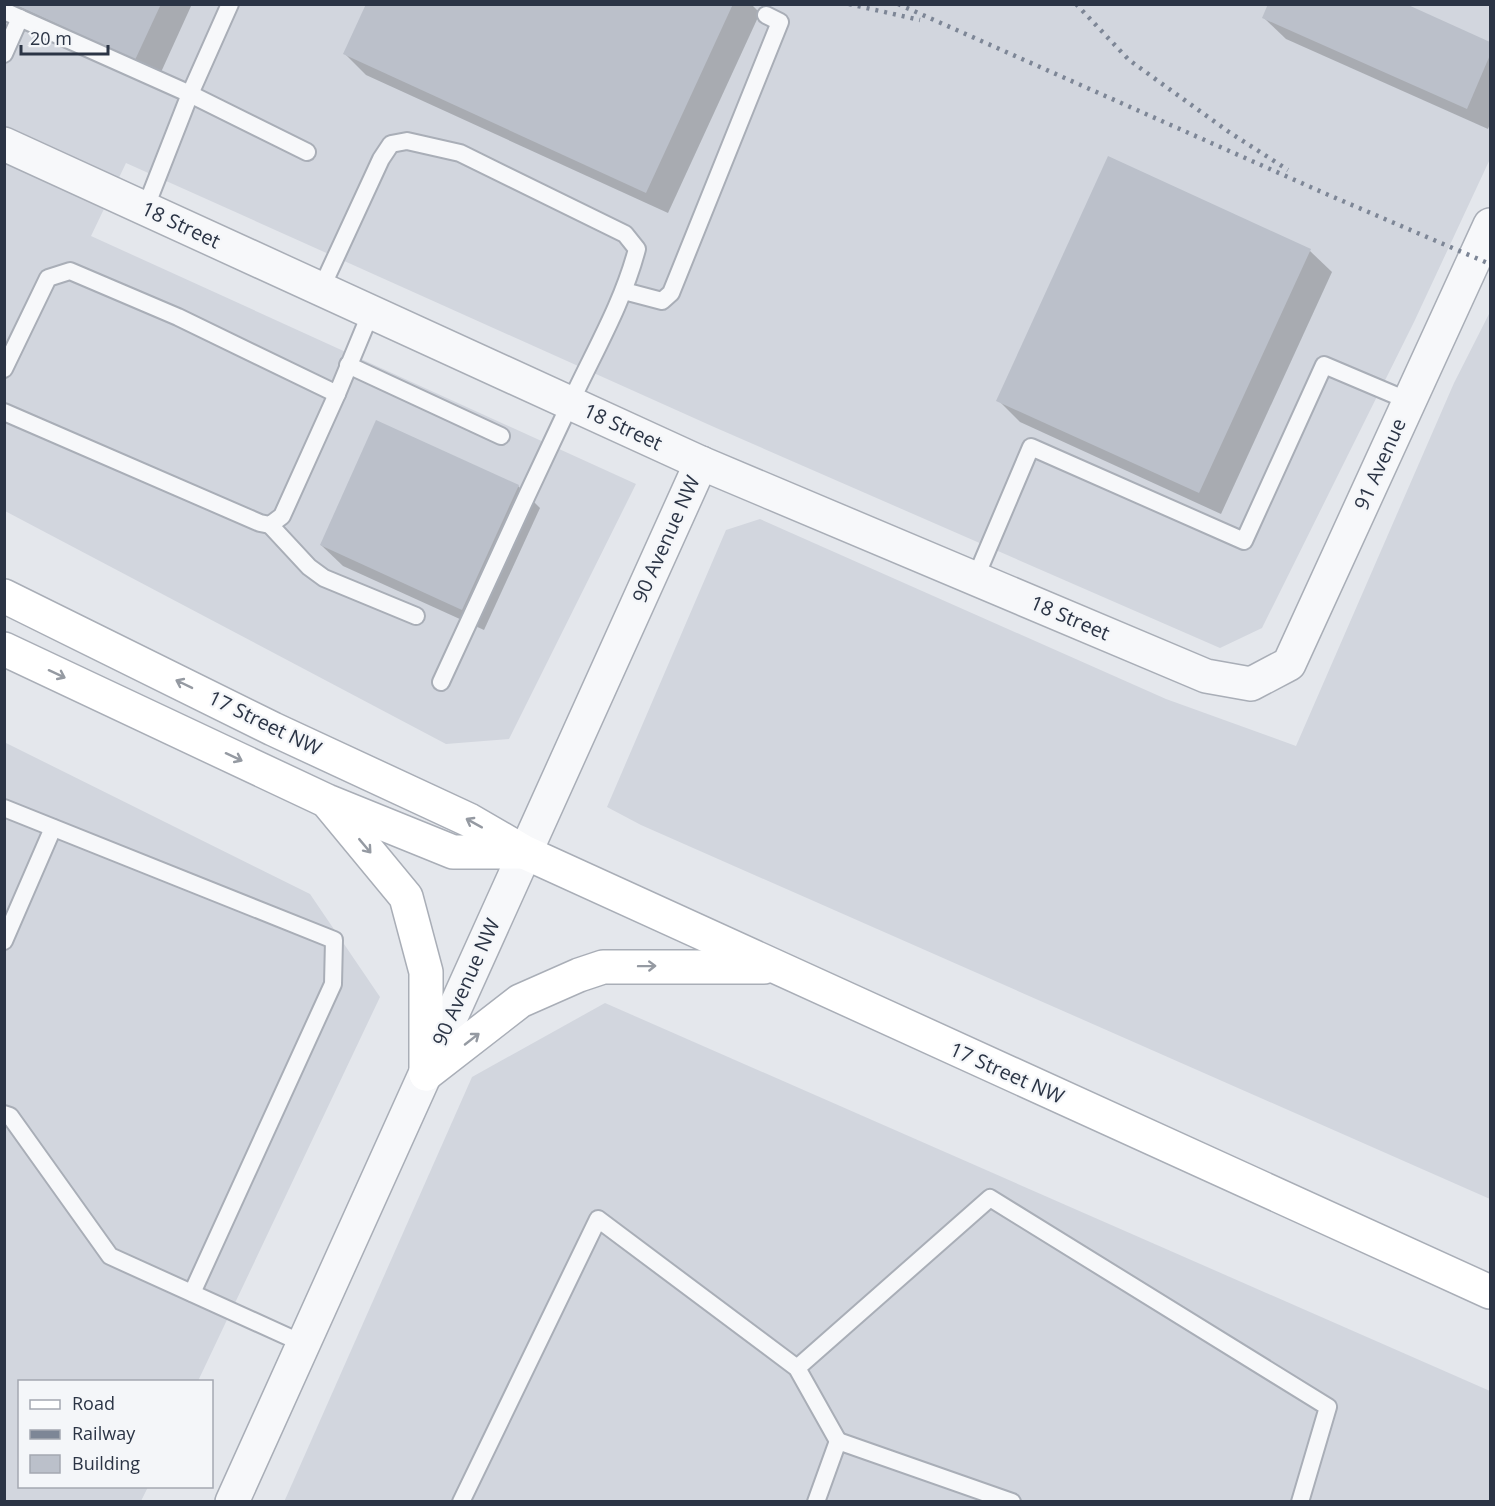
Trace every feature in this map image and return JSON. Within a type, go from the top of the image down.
[{"type":"main road","name":"17 Street NW","points":[[4,596],[273,729],[469,820],[524,852],[1491,1292]]},
{"type":"main road","name":"17 Street NW","points":[[4,649],[327,801],[453,852],[524,852]]},
{"type":"main road","points":[[327,801],[405,897],[426,972],[426,1074]]},
{"type":"main road","points":[[426,1074],[520,1001],[603,967],[658,965],[775,967]]},
{"type":"street","name":"18 Street","points":[[4,144],[701,463],[1206,676],[1251,684]]},
{"type":"street","name":"91 Avenue","points":[[1251,684],[1289,664],[1491,225]]},
{"type":"street","name":"90 Avenue NW","points":[[232,1502],[701,463]]},
{"type":"lane","points":[[145,209],[190,94],[230,4]]},
{"type":"lane","points":[[4,11],[190,94],[307,152]]},
{"type":"lane","points":[[624,291],[662,301],[671,293],[780,22],[766,15]]},
{"type":"lane","points":[[4,54],[20,18]]},
{"type":"lane","points":[[321,289],[381,159],[391,144],[407,141],[460,153],[626,234],[637,249],[624,291],[441,682]]},
{"type":"lane","points":[[4,369],[48,278],[70,271],[178,317],[337,394]]},
{"type":"lane","points":[[270,525],[282,516],[372,312]]},
{"type":"lane","points":[[348,365],[501,436]]},
{"type":"lane","points":[[975,579],[1031,447],[1244,541],[1324,365],[1409,401]]},
{"type":"lane","points":[[4,412],[270,525],[309,567],[324,578],[416,616]]},
{"type":"lane","points":[[4,808],[334,940],[333,984],[192,1293]]},
{"type":"lane","points":[[4,941],[53,828]]},
{"type":"lane","points":[[4,1114],[10,1116],[110,1256],[304,1344]]},
{"type":"lane","points":[[797,1368],[990,1198],[1328,1407],[1300,1502]]},
{"type":"lane","points":[[461,1502],[598,1219],[797,1368],[837,1441],[1012,1502]]},
{"type":"lane","points":[[816,1502],[837,1441]]},
{"type":"shaded area","points":[[4,5],[1490,5],[1490,159],[1414,322],[1262,628],[1220,648],[714,427],[126,163],[91,236],[636,484],[509,739],[446,744],[5,511]]},
{"type":"shaded area","points":[[1490,312],[1490,1199],[641,825],[607,807],[726,530],[760,519],[1166,699],[1296,746],[1454,383]]},
{"type":"shaded area","points":[[4,742],[310,894],[380,997],[198,1380],[18,1380],[18,1488],[148,1488],[141,1501],[5,1501]]},
{"type":"shaded area","points":[[605,1003],[1490,1391],[1490,1501],[284,1502],[472,1077]]},
{"type":"building","points":[[14,4],[161,4],[135,60]]},
{"type":"building","points":[[366,4],[733,4],[646,193],[343,54]]},
{"type":"building","points":[[1268,4],[1406,4],[1490,42],[1490,55],[1467,109],[1262,18]]},
{"type":"building","points":[[1108,156],[1311,249],[1199,493],[996,401]]},
{"type":"building","points":[[376,420],[519,485],[462,610],[320,545]]},
{"type":"railway","points":[[849,4],[920,20]]},
{"type":"railway","points":[[898,4],[1490,264]]},
{"type":"railway","points":[[1076,4],[1129,60],[1229,132],[1288,170]]}]
